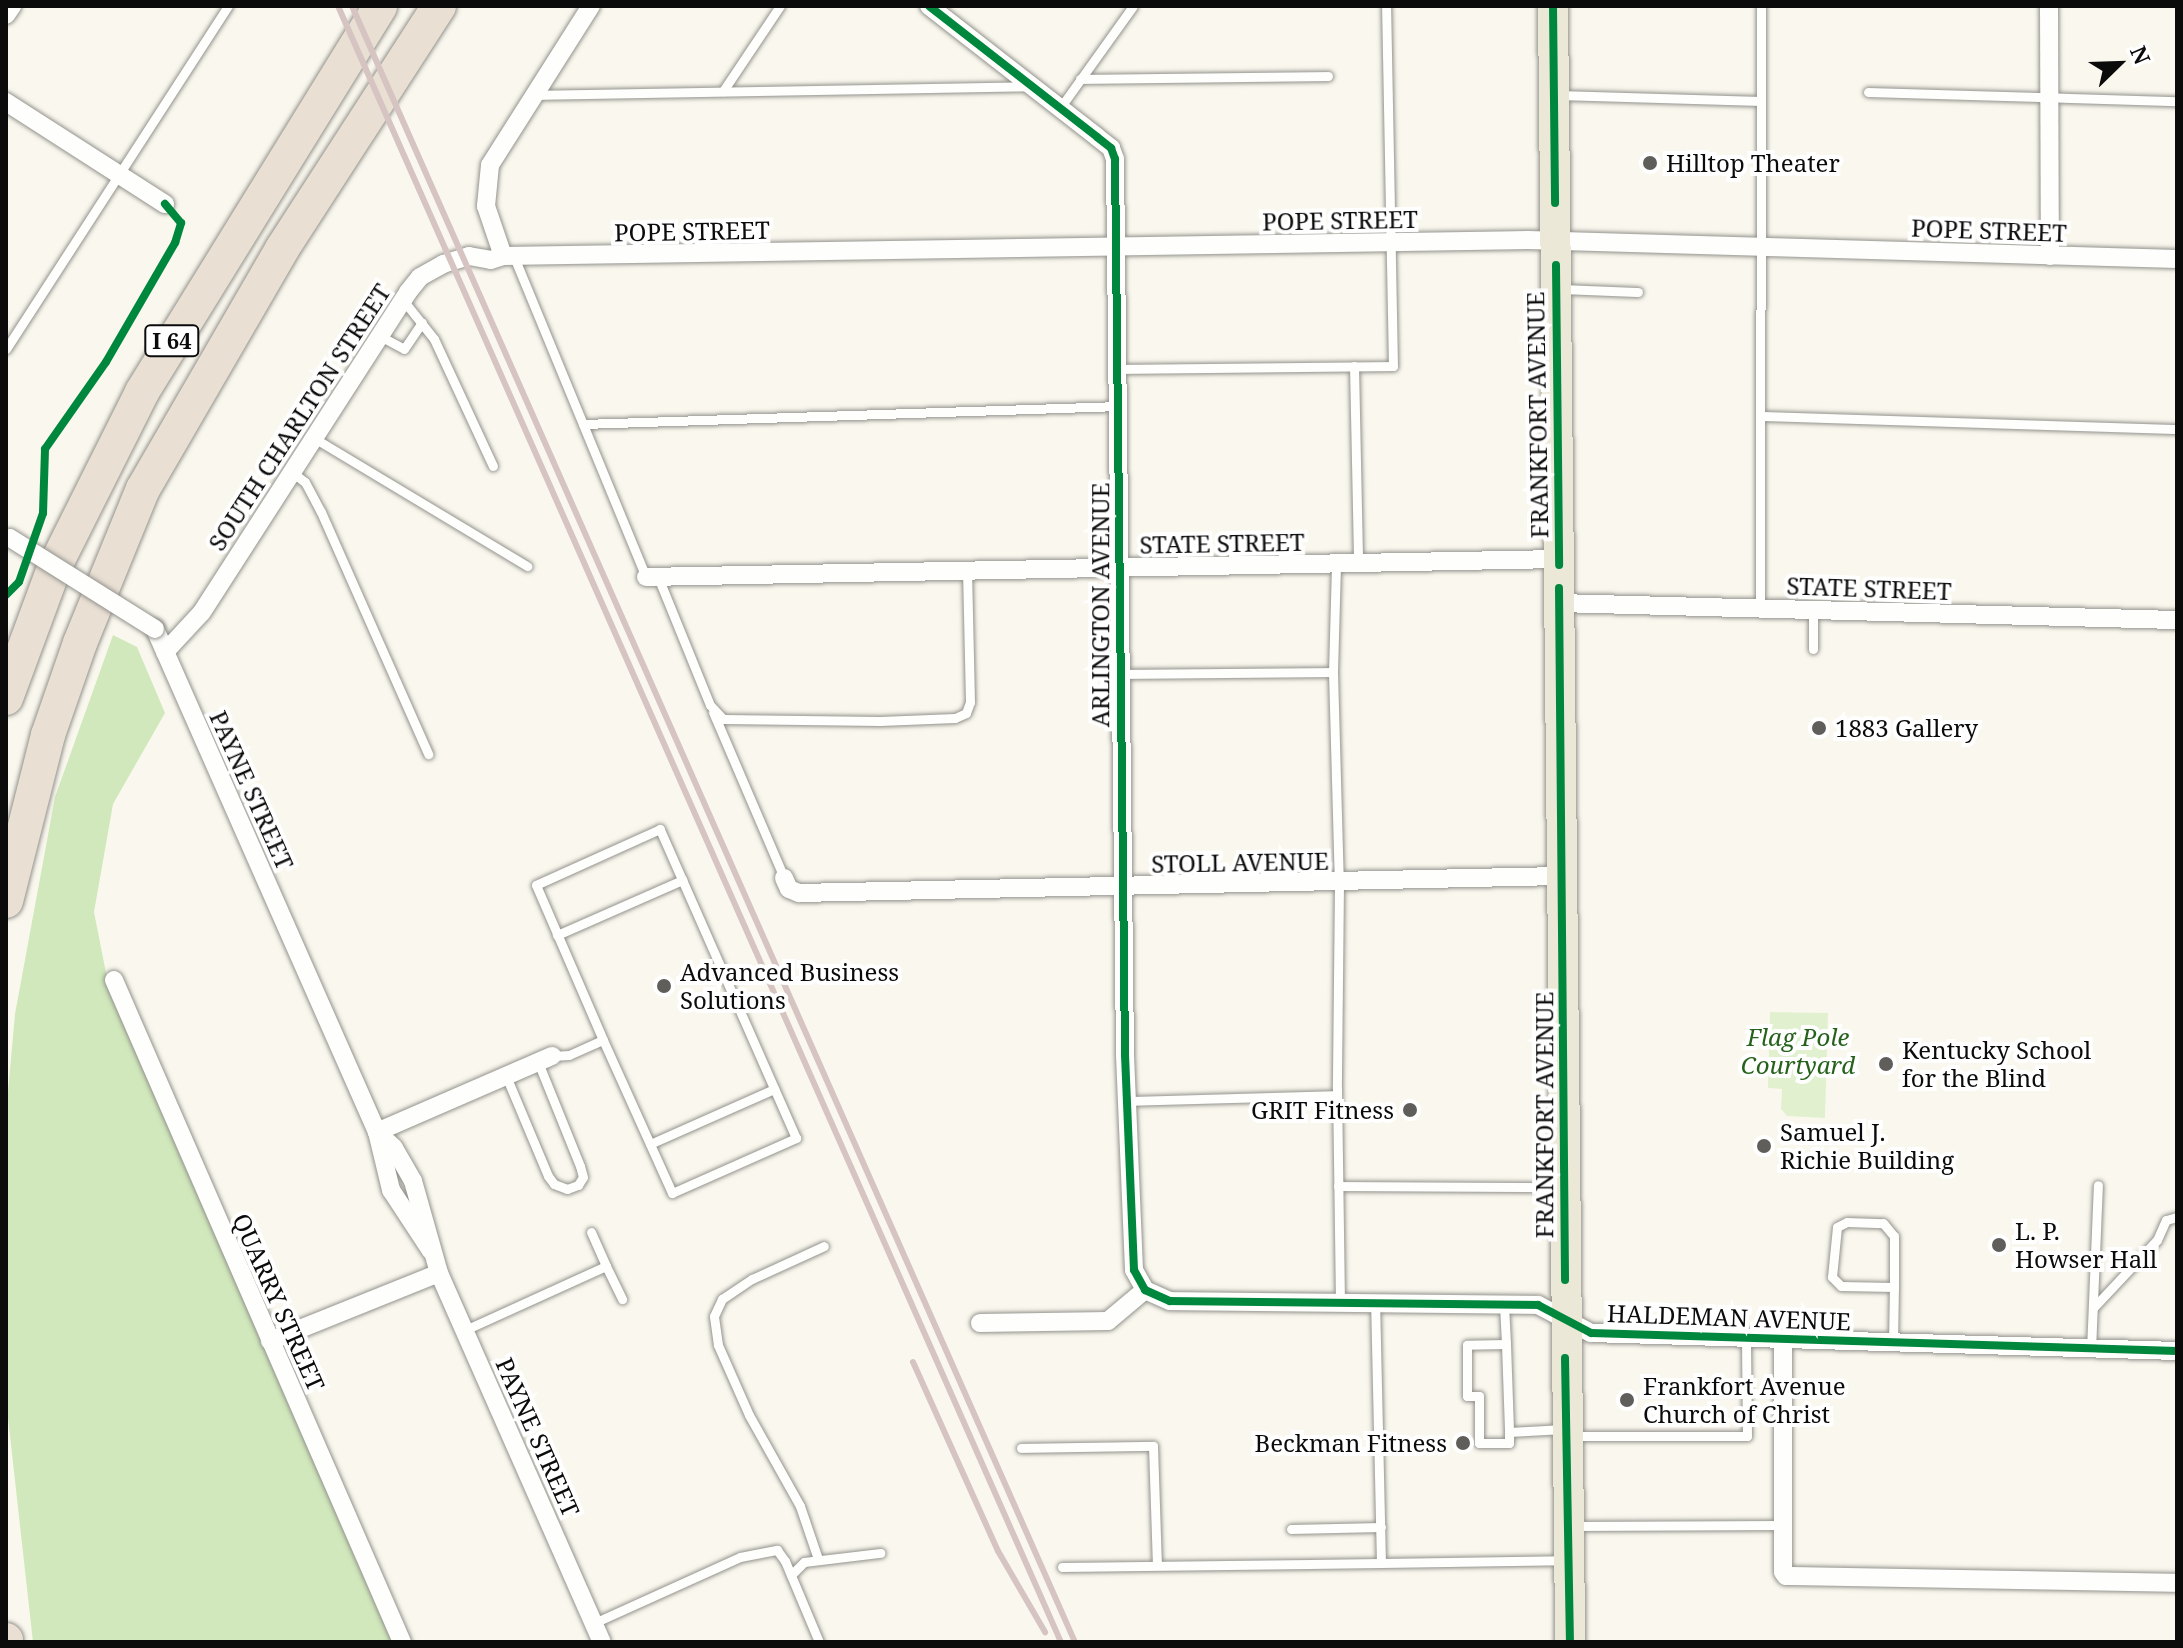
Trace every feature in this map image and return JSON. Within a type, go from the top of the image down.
[{"type":"highway","name":"I 64","points":[[6,698],[54,568],[142,392],[380,6]]},
{"type":"highway","name":"I 64","points":[[6,901],[48,735],[80,643],[143,489],[282,249],[439,6]]},
{"type":"main road","name":"FRANKFORT AVENUE","points":[[1553,6],[1564,1319],[1570,1642]]},
{"type":"street","points":[[6,15],[12,6]]},
{"type":"street","points":[[509,257],[486,206],[486,177],[499,148],[591,6]]},
{"type":"street","points":[[2049,6],[2050,256]]},
{"type":"street","name":"ARLINGTON AVENUE","points":[[939,9],[1111,148],[1115,159],[1127,1101],[1134,1270],[1145,1290]]},
{"type":"street","points":[[6,102],[165,204]]},
{"type":"street","name":"POPE STREET","points":[[509,257],[1556,241],[2177,259]]},
{"type":"street","name":"SOUTH CHARLTON STREET","points":[[165,652],[202,612],[420,277],[443,264],[469,256],[491,260],[509,257]]},
{"type":"street","name":"PAYNE STREET","points":[[8,536],[155,629],[377,1132],[394,1148],[413,1181],[439,1273],[602,1642]]},
{"type":"street","name":"STATE STREET","points":[[652,577],[1559,559]]},
{"type":"street","name":"STATE STREET","points":[[1559,603],[2177,620]]},
{"type":"street","name":"STOLL AVENUE","points":[[784,878],[789,889],[799,893],[1339,884],[1561,876]]},
{"type":"street","name":"QUARRY STREET","points":[[114,980],[402,1642]]},
{"type":"street","points":[[377,1132],[545,1059]]},
{"type":"street","points":[[270,1341],[439,1273]]},
{"type":"street","points":[[980,1323],[1108,1321],[1145,1290]]},
{"type":"street","name":"HALDEMAN AVENUE","points":[[1145,1290],[1170,1301],[1538,1305],[1591,1333],[2177,1351]]},
{"type":"street","points":[[1783,1339],[1783,1572],[1793,1577],[2177,1583]]},
{"type":"lane","points":[[6,349],[228,6]]},
{"type":"lane","points":[[723,91],[780,6]]},
{"type":"lane","points":[[1060,108],[1133,6]]},
{"type":"lane","points":[[1119,369],[1393,366],[1386,6]]},
{"type":"lane","points":[[1760,609],[1761,6]]},
{"type":"lane","points":[[1080,79],[1328,76]]},
{"type":"lane","points":[[534,95],[1031,85]]},
{"type":"lane","points":[[1868,92],[2177,101]]},
{"type":"lane","points":[[1554,95],[1761,101]]},
{"type":"lane","points":[[509,257],[784,878]]},
{"type":"lane","points":[[1556,289],[1638,292]]},
{"type":"lane","points":[[403,300],[422,322],[446,362],[493,466]]},
{"type":"lane","points":[[380,336],[404,349],[422,322]]},
{"type":"lane","points":[[1354,366],[1358,564]]},
{"type":"lane","points":[[583,424],[1119,406]]},
{"type":"lane","points":[[1760,416],[2177,429]]},
{"type":"lane","points":[[314,438],[527,566]]},
{"type":"lane","points":[[292,472],[305,482],[321,512],[428,754]]},
{"type":"lane","points":[[1336,565],[1333,672],[1339,884],[1337,1095],[1340,1303]]},
{"type":"lane","points":[[710,705],[723,719],[880,721],[955,718],[966,713],[970,702],[967,571]]},
{"type":"lane","points":[[1813,610],[1813,649]]},
{"type":"lane","points":[[1121,674],[1333,672]]},
{"type":"lane","points":[[660,829],[796,1138],[672,1193],[557,935],[536,885],[660,829]]},
{"type":"lane","points":[[557,935],[682,880]]},
{"type":"lane","points":[[506,1076],[548,1176],[554,1184],[567,1189],[578,1185],[583,1177],[545,1059],[569,1055],[603,1040]]},
{"type":"lane","points":[[650,1144],[774,1089]]},
{"type":"lane","points":[[1127,1101],[1337,1095]]},
{"type":"lane","points":[[2091,1350],[2098,1185]]},
{"type":"lane","points":[[1338,1186],[1564,1187]]},
{"type":"lane","points":[[2094,1307],[2157,1240],[2166,1220],[2177,1217]]},
{"type":"lane","points":[[1893,1343],[1894,1287],[1894,1236],[1883,1223],[1847,1222],[1837,1227],[1832,1277],[1841,1286],[1894,1287]]},
{"type":"lane","points":[[591,1232],[622,1299]]},
{"type":"lane","points":[[818,1559],[800,1506],[749,1415],[718,1345],[714,1316],[722,1299],[752,1279],[824,1246]]},
{"type":"lane","points":[[465,1330],[606,1266]]},
{"type":"lane","points":[[1375,1303],[1381,1563]]},
{"type":"lane","points":[[1504,1305],[1506,1344],[1509,1443],[1479,1443],[1479,1396],[1467,1396],[1467,1345],[1506,1344]]},
{"type":"lane","points":[[1509,1432],[1747,1436],[1746,1338]]},
{"type":"lane","points":[[1021,1448],[1153,1446],[1157,1565]]},
{"type":"lane","points":[[1570,1526],[1783,1525]]},
{"type":"lane","points":[[1291,1529],[1381,1527]]},
{"type":"lane","points":[[594,1623],[740,1557],[777,1550],[819,1642]]},
{"type":"lane","points":[[791,1575],[804,1562],[880,1553]]},
{"type":"lane","points":[[1062,1567],[1570,1560]]},
{"type":"green space","points":[[113,635],[137,647],[165,713],[113,804],[94,912],[108,983],[397,1642],[33,1642],[6,1400],[6,1114],[15,1014],[55,797]]},
{"type":"green space","name":"Flag Pole Courtyard","points":[[1770,1012],[1828,1013],[1825,1118],[1787,1116],[1781,1109],[1782,1089],[1768,1088]]},
{"type":"railway","points":[[338,6],[1061,1642]]},
{"type":"railway","points":[[352,6],[1075,1642]]},
{"type":"railway","points":[[913,1362],[998,1551],[1045,1632]]},
{"type":"cycle path","points":[[929,6],[1111,148],[1115,159],[1125,1055],[1134,1270],[1145,1290],[1170,1301],[1538,1305],[1591,1333],[2177,1351]]},
{"type":"cycle path","points":[[1553,6],[1555,203]]},
{"type":"cycle path","points":[[6,595],[19,582],[43,513],[45,449],[106,362],[175,243],[181,223],[165,204]]},
{"type":"cycle path","points":[[1556,265],[1559,565]]},
{"type":"cycle path","points":[[1559,588],[1565,1280]]},
{"type":"cycle path","points":[[1565,1358],[1570,1642]]},
{"type":"place","name":"Hilltop Theater","points":[[1650,163]]},
{"type":"place","name":"1883 Gallery","points":[[1819,728]]},
{"type":"place","name":"Advanced Business Solutions","points":[[664,986]]},
{"type":"place","name":"Kentucky School for the Blind","points":[[1886,1064]]},
{"type":"place","name":"GRIT Fitness","points":[[1410,1110]]},
{"type":"place","name":"Samuel J. Richie Building","points":[[1764,1146]]},
{"type":"place","name":"L. P. Howser Hall","points":[[1999,1245]]},
{"type":"place","name":"Frankfort Avenue Church of Christ","points":[[1627,1400]]},
{"type":"place","name":"Beckman Fitness","points":[[1463,1443]]}]
